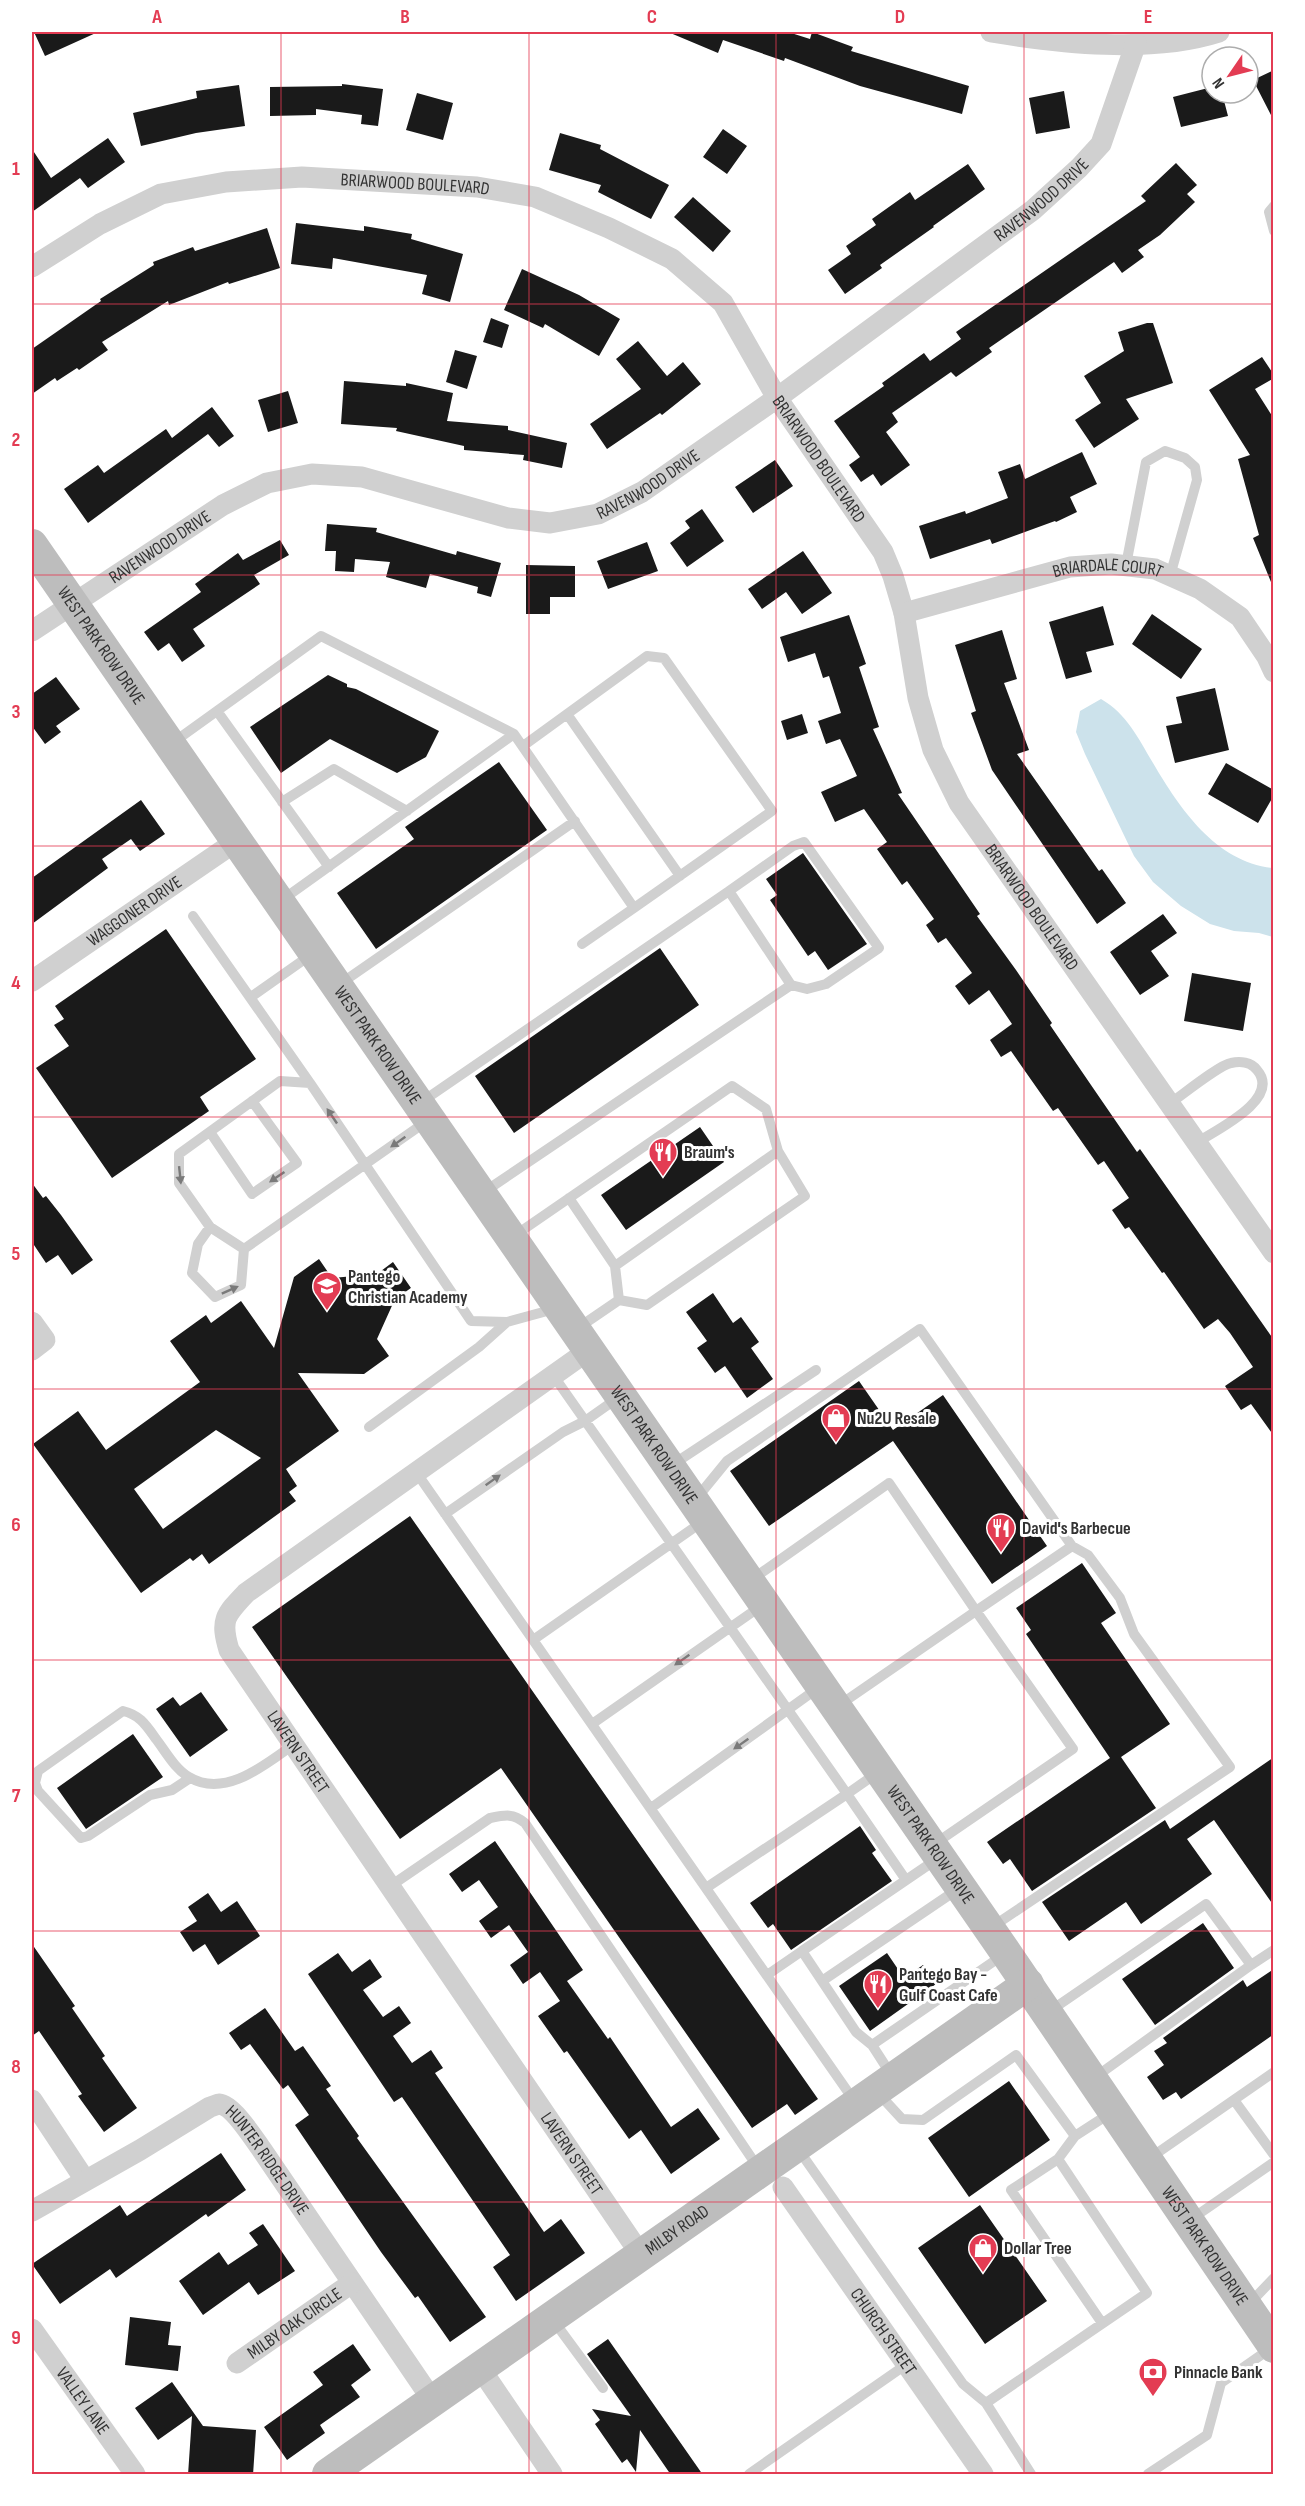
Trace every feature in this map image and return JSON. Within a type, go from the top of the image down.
[{"type":"main road","name":"WEST PARK ROW DRIVE","points":[[32,545],[1028,1984],[1273,2347]]},
{"type":"main road","name":"MILBY ROAD","points":[[327,2475],[641,2255],[772,2179],[797,2146],[1028,1984]]},
{"type":"street","points":[[991,32],[1092,45],[1164,42],[1219,32]]},
{"type":"street","name":"RAVENWOOD DRIVE","points":[[32,631],[223,506],[267,483],[312,474],[362,477],[508,518],[550,523],[598,514],[642,492],[777,398],[1033,210],[1079,168],[1101,144],[1136,43]]},
{"type":"street","name":"BRIARWOOD BOULEVARD","points":[[32,267],[100,224],[161,194],[226,182],[302,177],[477,187],[535,197],[609,228],[672,259],[723,303],[777,398],[883,552],[904,613],[918,698],[933,750],[959,803],[1274,1253]]},
{"type":"street","name":"BRIARDALE COURT","points":[[904,613],[1070,567],[1112,564],[1155,569],[1200,589],[1239,618],[1267,657],[1274,672]]},
{"type":"street","name":"WAGGONER DRIVE","points":[[32,981],[238,840]]},
{"type":"street","points":[[32,1322],[38,1345]]},
{"type":"street","name":"LAVERN STREET","points":[[575,1329],[553,1375],[246,1593],[230,1610],[223,1629],[229,1650],[641,2255]]},
{"type":"street","points":[[32,2100],[85,2180]]},
{"type":"street","name":"HUNTER RIDGE DRIVE","points":[[32,2211],[140,2150],[210,2107],[219,2104],[225,2106],[244,2125],[256,2142],[433,2401]]},
{"type":"street","name":"CHURCH STREET","points":[[772,2179],[907,2364],[983,2475]]},
{"type":"street","name":"MILBY OAK CIRCLE","points":[[237,2362],[352,2283]]},
{"type":"street","name":"VALLEY LANE","points":[[32,2329],[135,2475]]},
{"type":"street","points":[[480,2368],[552,2475]]},
{"type":"lane","points":[[1274,206],[1269,212],[1274,231]]},
{"type":"lane","points":[[1126,565],[1146,462],[1165,451],[1196,467],[1197,480],[1170,576]]},
{"type":"lane","points":[[170,745],[321,636],[514,734],[634,908]]},
{"type":"lane","points":[[523,746],[647,656],[664,658],[772,811],[582,944]]},
{"type":"lane","points":[[217,711],[328,867]]},
{"type":"lane","points":[[567,714],[680,876]]},
{"type":"lane","points":[[280,902],[514,734]]},
{"type":"lane","points":[[282,802],[334,769],[407,811]]},
{"type":"lane","points":[[337,986],[575,821]]},
{"type":"lane","points":[[244,1249],[365,1164],[425,1111],[729,891],[793,846],[804,842],[879,948],[826,984],[807,989],[791,985],[729,891]]},
{"type":"lane","points":[[193,916],[251,997],[471,1321],[575,1329],[619,1300],[647,1305],[806,1196],[778,1151],[766,1109],[732,1086],[512,1238]]},
{"type":"lane","points":[[251,997],[314,953]]},
{"type":"lane","points":[[482,1194],[791,985]]},
{"type":"lane","points":[[1169,1104],[1229,1063],[1251,1064],[1258,1071],[1263,1083],[1259,1097],[1248,1109],[1196,1143]]},
{"type":"lane","points":[[244,1249],[210,1227],[179,1183],[179,1154],[280,1081],[310,1083]]},
{"type":"lane","points":[[210,1132],[252,1194],[297,1163],[252,1101]]},
{"type":"lane","points":[[615,1266],[778,1151]]},
{"type":"lane","points":[[569,1198],[615,1266],[619,1300]]},
{"type":"lane","points":[[210,1227],[198,1244],[192,1273],[215,1297],[241,1285],[244,1249]]},
{"type":"lane","points":[[369,1427],[479,1347],[507,1322]]},
{"type":"lane","points":[[533,1640],[672,1544],[700,1510],[727,1461],[920,1329],[1072,1546],[1088,1555],[1120,1598],[1134,1634],[1230,1767],[998,1941],[872,2045]]},
{"type":"lane","points":[[670,1467],[816,1370]]},
{"type":"lane","points":[[553,1375],[906,1880]]},
{"type":"lane","points":[[445,1514],[563,1432],[585,1421],[621,1396]]},
{"type":"lane","points":[[416,1472],[767,1975],[902,2119],[923,2120],[1016,2055],[1075,2136]]},
{"type":"lane","points":[[591,1724],[730,1626],[756,1593],[889,1483],[1073,1749],[936,1851],[906,1880],[767,1975]]},
{"type":"lane","points":[[651,1808],[789,1710],[828,1697],[976,1611],[1072,1546]]},
{"type":"lane","points":[[190,1778],[172,1790],[150,1795],[88,1836],[81,1838],[38,1791],[35,1782],[38,1771],[123,1711],[140,1717],[177,1766],[190,1778],[211,1783],[227,1782],[242,1777],[293,1745]]},
{"type":"lane","points":[[706,1888],[879,1771]]},
{"type":"lane","points":[[389,1887],[490,1818],[507,1814],[516,1816],[525,1823],[772,2179]]},
{"type":"lane","points":[[822,1981],[961,1887]]},
{"type":"lane","points":[[1047,2012],[1206,1904],[1251,1965]]},
{"type":"lane","points":[[1092,2080],[1274,1950]]},
{"type":"lane","points":[[802,1951],[856,2032],[872,2045],[876,2091]]},
{"type":"lane","points":[[1148,2160],[1274,2072]]},
{"type":"lane","points":[[1234,2100],[1274,2155]]},
{"type":"lane","points":[[1102,2323],[1011,2190],[1058,2159],[1075,2136],[1114,2111]]},
{"type":"lane","points":[[797,2146],[963,2384],[986,2403],[1031,2475]]},
{"type":"lane","points":[[986,2403],[1147,2293],[1058,2159]]},
{"type":"lane","points":[[1189,2221],[1274,2162]]},
{"type":"lane","points":[[1247,2307],[1274,2278]]},
{"type":"lane","points":[[552,2318],[603,2388]]},
{"type":"lane","points":[[1148,2475],[1207,2435],[1221,2383],[1273,2347]]},
{"type":"lane","points":[[749,2475],[907,2364]]},
{"type":"water","points":[[1101,699],[1125,719],[1175,798],[1202,830],[1234,856],[1253,864],[1273,868],[1273,937],[1259,933],[1234,931],[1210,924],[1181,906],[1153,882],[1134,856],[1076,732],[1080,711]]},
{"type":"building","points":[[34,32],[98,32],[45,56]]},
{"type":"building","points":[[668,32],[788,32],[810,39],[812,32],[853,47],[851,51],[969,86],[962,114],[860,86],[785,58],[784,61],[723,40],[718,53]]},
{"type":"building","points":[[1274,70],[1274,121],[1260,94],[1260,77]]},
{"type":"building","points":[[342,84],[383,89],[378,126],[361,124],[362,115],[316,109],[316,115],[270,116],[270,87],[342,86]]},
{"type":"building","points":[[239,85],[245,126],[196,133],[141,146],[133,113],[197,98],[196,91]]},
{"type":"building","points":[[1200,90],[1200,105],[1225,105],[1228,116],[1181,127],[1173,97]]},
{"type":"building","points":[[1064,91],[1070,128],[1036,134],[1029,98]]},
{"type":"building","points":[[417,93],[453,103],[443,140],[406,130]]},
{"type":"building","points":[[723,129],[747,146],[727,174],[703,157]]},
{"type":"building","points":[[560,133],[601,145],[600,149],[669,185],[651,219],[598,192],[601,185],[549,170]]},
{"type":"building","points":[[108,138],[125,162],[88,188],[80,178],[32,212],[32,149],[51,178]]},
{"type":"building","points":[[1176,163],[1197,185],[1187,194],[1195,202],[1160,235],[1138,250],[1144,257],[1122,273],[1114,262],[989,348],[992,352],[956,377],[951,372],[892,413],[898,422],[886,432],[910,465],[881,486],[873,474],[861,482],[849,465],[860,457],[834,421],[884,386],[882,383],[924,353],[930,361],[961,339],[956,332],[1146,201],[1141,196]]},
{"type":"building","points":[[968,164],[985,189],[880,265],[882,268],[845,294],[828,270],[851,254],[846,246],[876,225],[872,219],[910,192],[915,200]]},
{"type":"building","points":[[693,197],[731,231],[713,252],[674,217]]},
{"type":"building","points":[[296,223],[364,231],[364,226],[412,234],[411,239],[463,254],[450,302],[422,294],[427,275],[333,258],[332,269],[291,264]]},
{"type":"building","points":[[267,228],[280,268],[229,284],[228,282],[169,305],[168,301],[102,342],[108,350],[79,370],[77,368],[57,381],[55,378],[32,394],[32,349],[101,301],[100,299],[154,265],[153,262],[193,247],[195,251]]},
{"type":"building","points":[[522,269],[579,295],[620,319],[599,356],[545,324],[543,328],[504,310]]},
{"type":"building","points":[[491,318],[509,325],[502,348],[483,342]]},
{"type":"building","points":[[1153,323],[1173,383],[1126,399],[1139,419],[1094,448],[1075,420],[1101,403],[1084,376],[1124,351],[1118,332]]},
{"type":"building","points":[[638,341],[667,376],[683,362],[701,384],[662,415],[660,413],[607,449],[590,424],[641,389],[616,359]]},
{"type":"building","points":[[455,350],[477,356],[467,389],[446,382]]},
{"type":"building","points":[[1262,357],[1274,375],[1274,378],[1255,389],[1274,419],[1273,587],[1253,538],[1259,535],[1238,459],[1250,455],[1209,390]]},
{"type":"building","points":[[344,381],[406,386],[406,383],[453,393],[447,421],[508,426],[508,430],[567,443],[562,468],[523,460],[524,455],[464,450],[464,446],[396,431],[397,428],[341,424]]},
{"type":"building","points":[[288,391],[298,423],[268,432],[258,400]]},
{"type":"building","points":[[212,407],[234,436],[219,447],[208,434],[88,523],[64,489],[98,465],[104,473],[166,429],[172,438]]},
{"type":"building","points":[[1082,452],[1097,484],[1070,497],[1077,512],[1056,522],[992,544],[990,539],[930,559],[919,526],[965,511],[966,514],[1008,498],[998,472],[1020,464],[1025,479]]},
{"type":"building","points":[[775,460],[793,486],[753,513],[735,487]]},
{"type":"building","points":[[702,509],[724,541],[687,567],[670,543],[690,528],[685,521]]},
{"type":"building","points":[[327,524],[377,528],[376,532],[456,555],[457,551],[501,563],[491,597],[477,593],[478,587],[430,574],[426,588],[386,577],[390,562],[355,559],[354,572],[335,571],[336,551],[325,551]]},
{"type":"building","points":[[280,540],[289,555],[254,575],[260,584],[193,629],[205,646],[182,662],[169,643],[158,651],[144,632],[201,592],[195,584],[238,553],[243,560]]},
{"type":"building","points":[[647,542],[658,571],[608,589],[597,561]]},
{"type":"building","points":[[803,551],[832,593],[802,614],[786,592],[762,609],[748,589]]},
{"type":"building","points":[[526,565],[575,566],[575,597],[550,597],[550,614],[526,614]]},
{"type":"building","points":[[1103,606],[1114,645],[1086,652],[1092,672],[1066,679],[1049,622]]},
{"type":"building","points":[[1152,614],[1202,649],[1181,679],[1132,644]]},
{"type":"building","points":[[849,615],[866,664],[859,667],[879,727],[873,729],[902,793],[898,794],[980,914],[977,916],[1052,1023],[1050,1025],[1137,1152],[1140,1149],[1274,1340],[1274,1436],[1251,1404],[1241,1410],[1225,1386],[1253,1367],[1230,1333],[1218,1319],[1204,1329],[1164,1272],[1162,1273],[1129,1227],[1125,1229],[1112,1210],[1129,1198],[1104,1161],[1098,1165],[1058,1108],[1053,1111],[1011,1051],[1001,1057],[990,1040],[1012,1024],[989,990],[969,1005],[955,986],[972,973],[946,938],[938,943],[926,925],[934,919],[907,881],[902,885],[877,849],[887,842],[864,809],[835,822],[821,792],[857,776],[840,739],[826,744],[818,721],[841,713],[829,676],[823,678],[815,653],[788,662],[780,637]]},
{"type":"building","points":[[1002,630],[1017,679],[1004,683],[1029,750],[1017,754],[1099,871],[1102,869],[1126,903],[1097,924],[992,770],[971,713],[976,711],[955,645]]},
{"type":"building","points":[[328,675],[347,684],[347,687],[356,689],[439,731],[426,757],[397,773],[330,739],[281,773],[250,727]]},
{"type":"building","points":[[56,677],[80,709],[56,726],[61,732],[45,744],[32,726],[32,694]]},
{"type":"building","points":[[1215,688],[1229,750],[1175,763],[1166,726],[1182,723],[1176,697]]},
{"type":"building","points":[[802,714],[808,733],[787,740],[781,721]]},
{"type":"building","points":[[499,762],[547,830],[376,949],[337,893],[414,839],[405,827]]},
{"type":"building","points":[[1226,763],[1274,790],[1274,795],[1258,823],[1208,794]]},
{"type":"building","points":[[141,800],[165,834],[140,851],[131,839],[102,859],[108,868],[32,924],[32,878]]},
{"type":"building","points":[[803,853],[867,944],[828,970],[815,951],[808,956],[770,900],[777,895],[766,879]]},
{"type":"building","points":[[1163,914],[1177,933],[1151,951],[1169,976],[1140,995],[1110,952]]},
{"type":"building","points":[[166,929],[256,1059],[200,1097],[209,1111],[112,1178],[36,1068],[69,1046],[54,1025],[64,1019],[55,1006]]},
{"type":"building","points":[[660,948],[699,1005],[514,1133],[475,1076]]},
{"type":"building","points":[[1192,973],[1251,983],[1243,1031],[1184,1021]]},
{"type":"building","name":"Braum's","points":[[700,1127],[724,1162],[626,1230],[601,1195]]},
{"type":"building","points":[[32,1183],[43,1198],[46,1196],[93,1260],[72,1275],[58,1255],[46,1263],[32,1242]]},
{"type":"building","points":[[319,1259],[332,1278],[377,1274],[393,1262],[411,1288],[395,1299],[377,1339],[389,1356],[364,1374],[298,1373],[339,1431],[286,1469],[297,1486],[289,1492],[296,1501],[209,1564],[202,1554],[193,1561],[190,1558],[141,1593],[33,1444],[78,1411],[106,1450],[200,1382],[170,1341],[206,1315],[211,1323],[241,1301],[274,1348],[294,1277]],"holes":[[[216,1430],[261,1458],[163,1529],[134,1489]]]},
{"type":"building","points":[[713,1293],[733,1323],[741,1317],[759,1342],[751,1348],[773,1379],[747,1398],[725,1366],[715,1373],[697,1348],[707,1341],[686,1312]]},
{"type":"building","points":[[859,1381],[893,1430],[943,1395],[1047,1546],[992,1584],[893,1441],[769,1526],[730,1471]]},
{"type":"building","points":[[410,1516],[818,2099],[795,2115],[787,2104],[752,2128],[501,1768],[400,1839],[252,1627]]},
{"type":"building","points":[[1082,1563],[1116,1613],[1101,1623],[1170,1724],[1121,1757],[1156,1808],[1032,1891],[1010,1859],[1003,1864],[987,1842],[1110,1758],[1026,1634],[1031,1630],[1016,1608]]},
{"type":"building","points":[[201,1692],[228,1730],[190,1757],[156,1709],[173,1697],[180,1706]]},
{"type":"building","points":[[133,1734],[163,1777],[86,1829],[57,1788]]},
{"type":"building","points":[[1274,1757],[1274,1906],[1214,1820],[1187,1839],[1212,1874],[1141,1924],[1126,1902],[1069,1941],[1042,1902],[1165,1820],[1170,1829]]},
{"type":"building","points":[[860,1826],[876,1850],[872,1853],[892,1881],[791,1950],[773,1924],[768,1928],[750,1903]]},
{"type":"building","points":[[495,1841],[583,1970],[567,1981],[608,2039],[610,2037],[671,2127],[698,2108],[720,2139],[671,2174],[641,2130],[629,2139],[567,2051],[564,2053],[538,2016],[560,2001],[540,1972],[523,1984],[510,1965],[528,1952],[509,1925],[491,1938],[479,1921],[498,1907],[479,1880],[462,1892],[449,1874]]},
{"type":"building","points":[[208,1893],[221,1912],[237,1901],[260,1936],[218,1965],[205,1944],[193,1952],[180,1932],[197,1921],[188,1907]]},
{"type":"building","points":[[1203,1923],[1234,1968],[1155,2025],[1122,1979]]},
{"type":"building","points":[[32,1944],[75,2006],[72,2008],[105,2056],[102,2058],[137,2108],[104,2132],[78,2096],[82,2094],[39,2031],[32,2036]]},
{"type":"building","points":[[338,1953],[352,1972],[370,1959],[382,1977],[363,1990],[383,2017],[399,2006],[411,2023],[393,2036],[412,2063],[431,2050],[443,2068],[435,2073],[544,2232],[561,2219],[585,2253],[516,2301],[493,2267],[510,2255],[402,2097],[394,2102],[308,1974]]},
{"type":"building","name":"Pantego Bay - Gulf Coast Cafe","points":[[887,1953],[904,1978],[923,1965],[936,1984],[870,2031],[839,1986]]},
{"type":"building","points":[[1274,1969],[1274,2034],[1181,2099],[1176,2092],[1163,2100],[1147,2077],[1164,2065],[1154,2051],[1167,2043],[1163,2038],[1243,1980],[1247,1987]]},
{"type":"building","points":[[265,2008],[295,2051],[303,2046],[331,2086],[326,2089],[359,2136],[357,2138],[486,2317],[450,2342],[418,2296],[415,2298],[381,2252],[295,2125],[309,2115],[288,2085],[283,2089],[250,2044],[241,2050],[229,2033]]},
{"type":"building","points":[[1009,2081],[1050,2140],[969,2197],[928,2138]]},
{"type":"building","points":[[221,2153],[246,2190],[208,2217],[206,2214],[116,2278],[110,2269],[60,2304],[32,2264],[120,2205],[127,2216]]},
{"type":"building","name":"Dollar Tree","points":[[980,2205],[1047,2301],[985,2344],[918,2248]]},
{"type":"building","points":[[263,2224],[295,2271],[258,2295],[249,2282],[203,2315],[179,2281],[219,2252],[228,2265],[258,2245],[249,2233]]},
{"type":"building","points":[[130,2317],[171,2322],[168,2345],[181,2346],[178,2371],[125,2365]]},
{"type":"building","points":[[608,2339],[703,2475],[671,2475],[640,2430],[636,2472],[627,2459],[622,2463],[595,2424],[600,2420],[592,2409],[631,2416],[587,2354]]},
{"type":"building","points":[[353,2344],[371,2370],[351,2385],[360,2397],[320,2425],[325,2433],[287,2460],[264,2427],[323,2385],[313,2372]]},
{"type":"building","points":[[172,2382],[203,2426],[256,2430],[253,2475],[188,2475],[192,2416],[158,2440],[135,2408]]},
{"type":"place","name":"Braum's","points":[[663,1178]]},
{"type":"place","name":"Pantego Christian Academy","points":[[327,1312]]},
{"type":"place","name":"Nu2U Resale","points":[[836,1444]]},
{"type":"place","name":"David's Barbecue","points":[[1001,1554]]},
{"type":"place","name":"Pantego Bay - Gulf Coast Cafe","points":[[878,2010]]},
{"type":"place","name":"Dollar Tree","points":[[983,2274]]},
{"type":"place","name":"Pinnacle Bank","points":[[1153,2398]]}]
